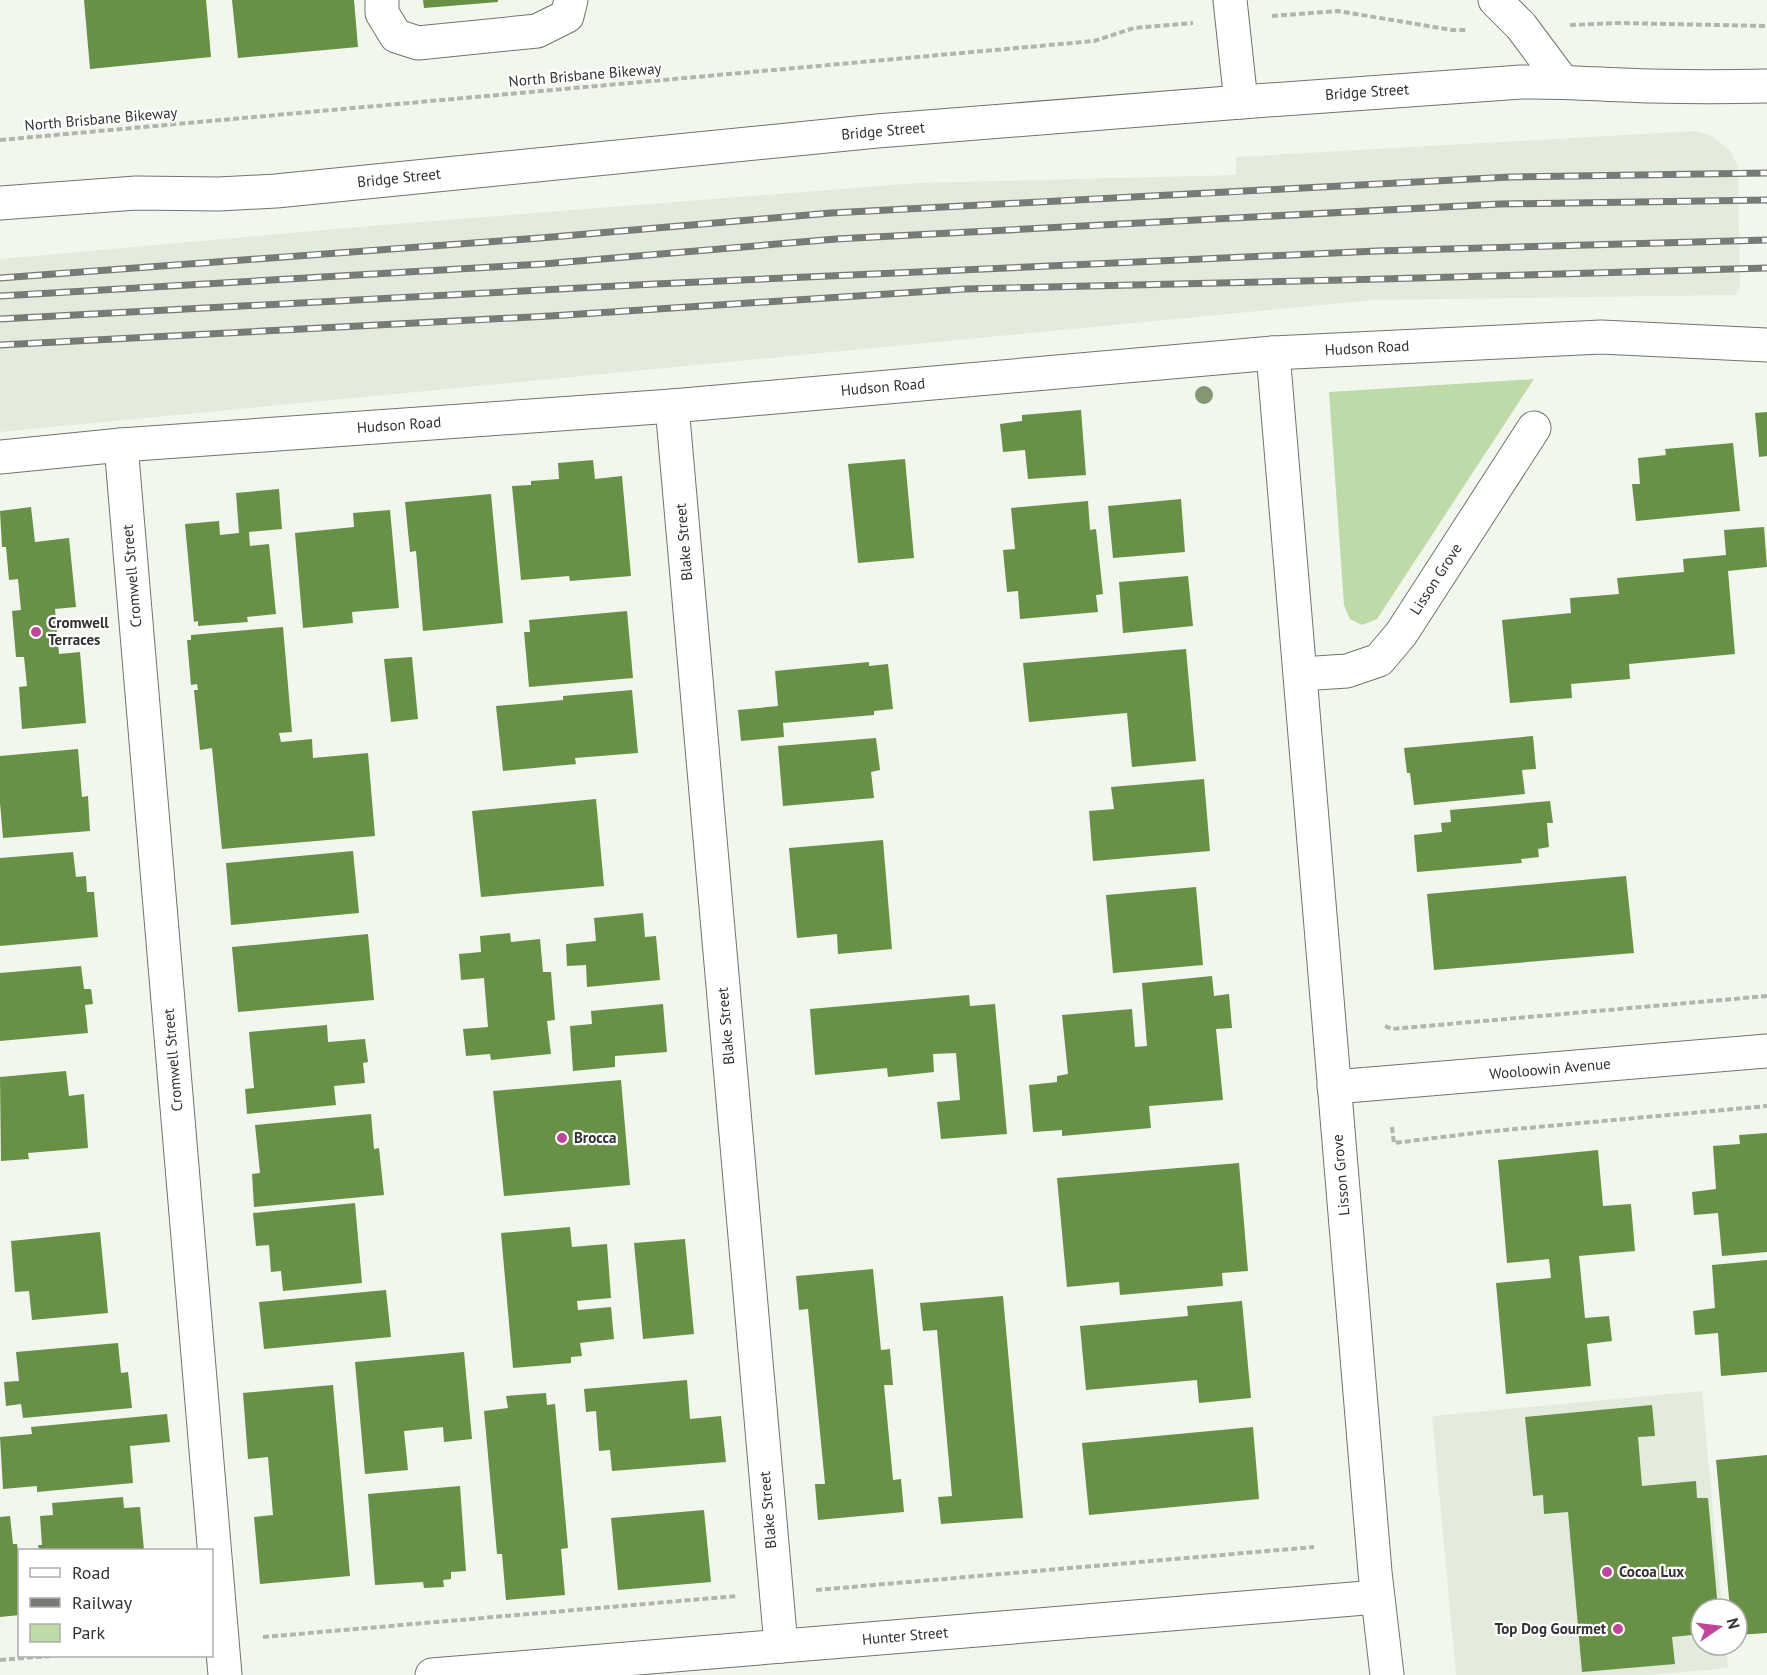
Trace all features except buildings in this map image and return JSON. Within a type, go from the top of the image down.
[{"type":"street","points":[[382,0],[382,13],[396,36],[418,43],[537,31],[567,16],[571,0]]},
{"type":"street","points":[[1230,0],[1241,102]]},
{"type":"street","points":[[1495,0],[1521,26],[1562,81]]},
{"type":"street","name":"Bridge Street","points":[[0,203],[136,193],[219,194],[276,191],[877,131],[1521,81],[1659,86],[1767,86]]},
{"type":"street","name":"Hudson Road","points":[[0,458],[121,445],[672,406],[1273,353],[1601,337],[1767,345]]},
{"type":"street","name":"Lisson Grove","points":[[1273,353],[1377,1597],[1386,1675]]},
{"type":"street","name":"Blake Street","points":[[672,406],[781,1646]]},
{"type":"street","name":"Lisson Grove","points":[[1301,674],[1347,671],[1379,660],[1401,634],[1534,428]]},
{"type":"street","name":"Cromwell Street","points":[[121,445],[225,1675]]},
{"type":"street","name":"Wooloowin Avenue","points":[[1334,1087],[1767,1051]]},
{"type":"street","name":"Hunter Street","points":[[432,1675],[1377,1597]]},
{"type":"path","points":[[1287,14],[1338,11],[1452,30],[1476,29]]},
{"type":"path","points":[[1567,25],[1618,23],[1767,26]]},
{"type":"path","name":"North Brisbane Bikeway","points":[[0,140],[1094,41],[1134,28],[1171,25]]},
{"type":"path","points":[[1385,1026],[1392,1029],[1767,996]]},
{"type":"path","points":[[1392,1126],[1394,1143],[1495,1131],[1767,1106]]},
{"type":"path","points":[[810,1591],[1314,1547]]},
{"type":"path","points":[[253,1638],[742,1596]]},
{"type":"path","points":[[0,1660],[38,1657]]},
{"type":"shaded area","points":[[1694,131],[1712,136],[1730,151],[1738,166],[1740,287],[1736,295],[1374,300],[0,432],[0,259],[369,226],[917,183],[1236,175],[1236,157]]},
{"type":"shaded area","points":[[1702,1391],[1721,1597],[1689,1597],[1689,1657],[1727,1657],[1728,1668],[1650,1675],[1456,1675],[1432,1416]]},
{"type":"green space","points":[[1534,379],[1377,619],[1362,625],[1350,619],[1344,605],[1329,392]]},
{"type":"railway","points":[[0,278],[540,238],[831,213],[1510,177],[1767,173]]},
{"type":"railway","points":[[0,296],[543,264],[836,239],[1500,204],[1767,200]]},
{"type":"railway","points":[[0,319],[655,284],[1377,251],[1767,240]]},
{"type":"railway","points":[[0,345],[550,316],[964,289],[1767,268]]},
{"type":"place","name":"Cromwell Terraces","points":[[36,632]]},
{"type":"place","name":"Brocca","points":[[562,1138]]},
{"type":"place","name":"Cocoa Lux","points":[[1607,1572]]},
{"type":"place","name":"Top Dog Gourmet","points":[[1618,1629]]}]
